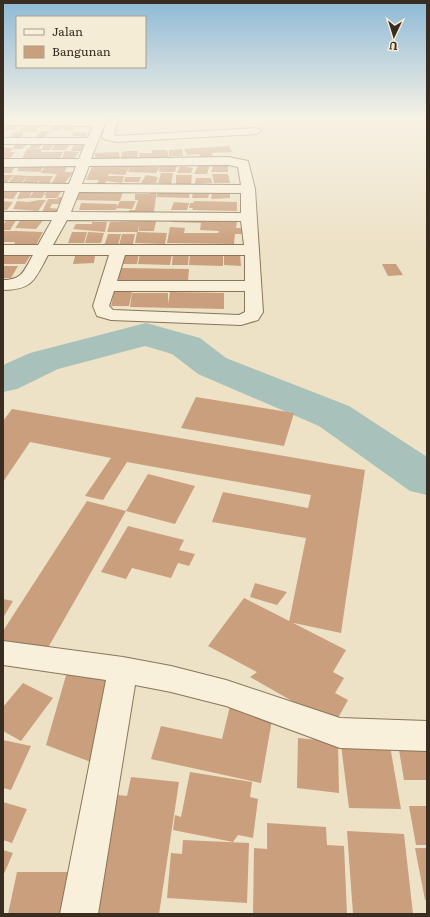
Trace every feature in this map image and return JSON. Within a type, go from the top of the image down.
[{"type":"street","points":[[3,163],[235,161],[244,164],[248,188],[248,217],[254,286],[254,312],[252,316],[241,320],[111,315],[103,312],[101,306],[118,250]]},
{"type":"street","points":[[3,285],[24,282],[62,216],[75,187],[83,163]]},
{"type":"street","points":[[3,187],[248,188]]},
{"type":"street","points":[[3,216],[248,217]]},
{"type":"street","points":[[3,250],[252,250]]},
{"type":"street","points":[[107,286],[254,286]]},
{"type":"street","points":[[3,653],[123,670],[171,679],[226,693],[340,733],[427,736]]},
{"type":"street","points":[[79,914],[123,670]]},
{"type":"building","points":[[46,164],[67,165],[65,172],[73,172],[65,183],[52,183],[57,174],[41,173]]},
{"type":"building","points":[[103,164],[160,167],[156,173],[128,172],[130,166],[125,175],[109,174],[108,176],[124,176],[122,183],[106,181],[105,185],[96,185],[99,180],[86,180],[92,167],[102,167]]},
{"type":"building","points":[[199,164],[210,164],[207,174],[194,174]]},
{"type":"building","points":[[214,164],[228,165],[228,172],[211,172]]},
{"type":"building","points":[[5,165],[16,165],[11,173],[3,173]]},
{"type":"building","points":[[43,165],[41,172],[17,171],[20,166]]},
{"type":"building","points":[[160,165],[177,165],[175,172],[159,172]]},
{"type":"building","points":[[180,166],[193,168],[191,173],[177,173]]},
{"type":"building","points":[[161,173],[173,173],[171,184],[158,183]]},
{"type":"building","points":[[212,174],[228,174],[230,183],[214,183]]},
{"type":"building","points":[[3,175],[14,175],[7,182],[3,182]]},
{"type":"building","points":[[15,175],[28,176],[22,182],[9,182]]},
{"type":"building","points":[[146,175],[158,177],[156,183],[141,183]]},
{"type":"building","points":[[176,175],[192,175],[191,185],[176,184]]},
{"type":"building","points":[[28,176],[53,176],[49,183],[39,183],[39,180],[37,183],[23,183]]},
{"type":"building","points":[[125,177],[141,177],[139,182],[124,182]]},
{"type":"building","points":[[196,178],[211,178],[212,183],[195,184]]},
{"type":"building","points":[[80,188],[124,189],[120,201],[75,200]]},
{"type":"building","points":[[49,189],[63,189],[57,198],[45,198],[46,195],[44,195]]},
{"type":"building","points":[[6,190],[19,190],[13,199],[3,198],[3,192]]},
{"type":"building","points":[[21,190],[32,191],[29,198],[17,199]]},
{"type":"building","points":[[156,190],[154,211],[157,215],[127,214],[130,210],[135,210],[138,200],[135,200],[135,194],[150,194],[150,192]]},
{"type":"building","points":[[34,191],[45,192],[42,198],[29,198]]},
{"type":"building","points":[[158,191],[190,192],[189,198],[156,197]]},
{"type":"building","points":[[193,191],[210,192],[208,198],[192,198]]},
{"type":"building","points":[[212,192],[230,193],[230,198],[211,199]]},
{"type":"building","points":[[59,197],[64,197],[60,204],[52,204],[50,208],[60,209],[61,213],[42,212],[48,199],[57,199]]},
{"type":"building","points":[[46,200],[38,211],[13,209],[17,201],[28,202]]},
{"type":"building","points":[[3,201],[13,202],[7,210],[3,210]]},
{"type":"building","points":[[120,201],[136,201],[132,209],[116,208]]},
{"type":"building","points":[[194,201],[237,202],[237,211],[192,210],[193,208],[189,208],[190,203],[193,203]]},
{"type":"building","points":[[174,202],[189,203],[187,210],[171,210]]},
{"type":"building","points":[[81,203],[117,204],[116,210],[79,210]]},
{"type":"building","points":[[18,217],[10,230],[3,230],[3,225],[8,218]]},
{"type":"building","points":[[22,218],[45,218],[36,229],[15,228]]},
{"type":"building","points":[[172,218],[220,218],[220,222],[237,222],[236,228],[244,228],[243,234],[235,234],[234,244],[167,243],[170,227],[185,228],[184,233],[218,233],[219,231],[200,230],[201,223],[171,222]]},
{"type":"building","points":[[156,221],[154,231],[139,231],[139,225],[138,232],[107,232],[110,222]]},
{"type":"building","points":[[92,222],[107,222],[105,232],[73,229],[76,224],[92,224]]},
{"type":"building","points":[[3,231],[43,232],[36,245],[14,245],[15,242],[3,242]]},
{"type":"building","points":[[72,232],[87,232],[84,243],[68,243]]},
{"type":"building","points":[[88,232],[104,233],[101,243],[85,243]]},
{"type":"building","points":[[137,232],[167,233],[165,244],[135,243]]},
{"type":"building","points":[[108,234],[121,234],[117,249],[103,249]]},
{"type":"building","points":[[122,234],[135,234],[132,249],[118,249]]},
{"type":"building","points":[[3,253],[32,253],[25,264],[3,264]]},
{"type":"building","points":[[123,253],[139,253],[137,264],[121,264]]},
{"type":"building","points":[[140,253],[172,254],[170,265],[138,264]]},
{"type":"building","points":[[173,253],[189,253],[188,265],[172,265]]},
{"type":"building","points":[[190,254],[223,254],[223,266],[189,265]]},
{"type":"building","points":[[224,254],[240,254],[241,266],[224,265]]},
{"type":"building","points":[[75,256],[95,256],[94,263],[73,264]]},
{"type":"building","points":[[382,264],[396,264],[403,275],[388,276]]},
{"type":"building","points":[[3,266],[18,266],[11,278],[3,278]]},
{"type":"building","points":[[121,268],[189,269],[188,281],[118,281]]},
{"type":"building","points":[[114,292],[132,292],[129,306],[111,306]]},
{"type":"building","points":[[170,292],[224,293],[224,309],[130,307],[132,293],[168,293],[168,304]]},
{"type":"building","points":[[196,397],[294,413],[284,446],[181,428]]},
{"type":"building","points":[[12,409],[365,470],[341,633],[289,622],[306,538],[212,522],[223,492],[308,508],[311,495],[127,462],[103,500],[85,496],[111,458],[30,442],[3,482],[3,421]]},
{"type":"building","points":[[148,474],[195,486],[175,524],[126,511]]},
{"type":"building","points":[[87,501],[126,511],[45,653],[3,641],[3,631]]},
{"type":"building","points":[[128,526],[184,540],[179,550],[195,554],[189,566],[178,563],[171,578],[132,568],[126,579],[101,572]]},
{"type":"building","points":[[255,583],[287,592],[277,605],[250,597]]},
{"type":"building","points":[[244,598],[346,650],[333,672],[344,678],[335,693],[348,700],[334,725],[250,677],[257,672],[208,646]]},
{"type":"building","points":[[3,599],[13,601],[3,618]]},
{"type":"building","points":[[67,672],[116,676],[96,764],[46,745]]},
{"type":"building","points":[[23,683],[53,698],[21,741],[3,731],[3,707]]},
{"type":"building","points":[[230,706],[273,714],[261,783],[151,759],[161,726],[222,739]]},
{"type":"building","points":[[298,738],[338,742],[339,793],[297,788]]},
{"type":"building","points":[[3,740],[31,746],[11,790],[3,788]]},
{"type":"building","points":[[398,744],[427,745],[427,780],[404,780]]},
{"type":"building","points":[[341,745],[390,746],[401,809],[349,808]]},
{"type":"building","points":[[190,772],[252,782],[250,797],[258,799],[253,838],[238,835],[233,842],[173,830],[175,815],[181,817]]},
{"type":"building","points":[[131,777],[179,782],[159,914],[104,914],[83,912],[109,794],[127,796]]},
{"type":"building","points":[[3,802],[27,809],[12,843],[3,840]]},
{"type":"building","points":[[409,806],[427,806],[427,845],[416,845]]},
{"type":"building","points":[[267,823],[326,827],[327,845],[344,846],[347,914],[253,914],[254,848],[267,849]]},
{"type":"building","points":[[347,831],[404,834],[413,914],[353,914]]},
{"type":"building","points":[[183,840],[249,843],[247,903],[167,898],[171,853],[182,854]]},
{"type":"building","points":[[415,848],[427,848],[427,900],[425,900]]},
{"type":"building","points":[[3,850],[13,853],[3,876]]},
{"type":"building","points":[[17,872],[76,872],[67,914],[8,914]]},
{"type":"waterway","points":[[3,380],[44,361],[146,334],[186,346],[212,366],[334,416],[427,479]]}]
